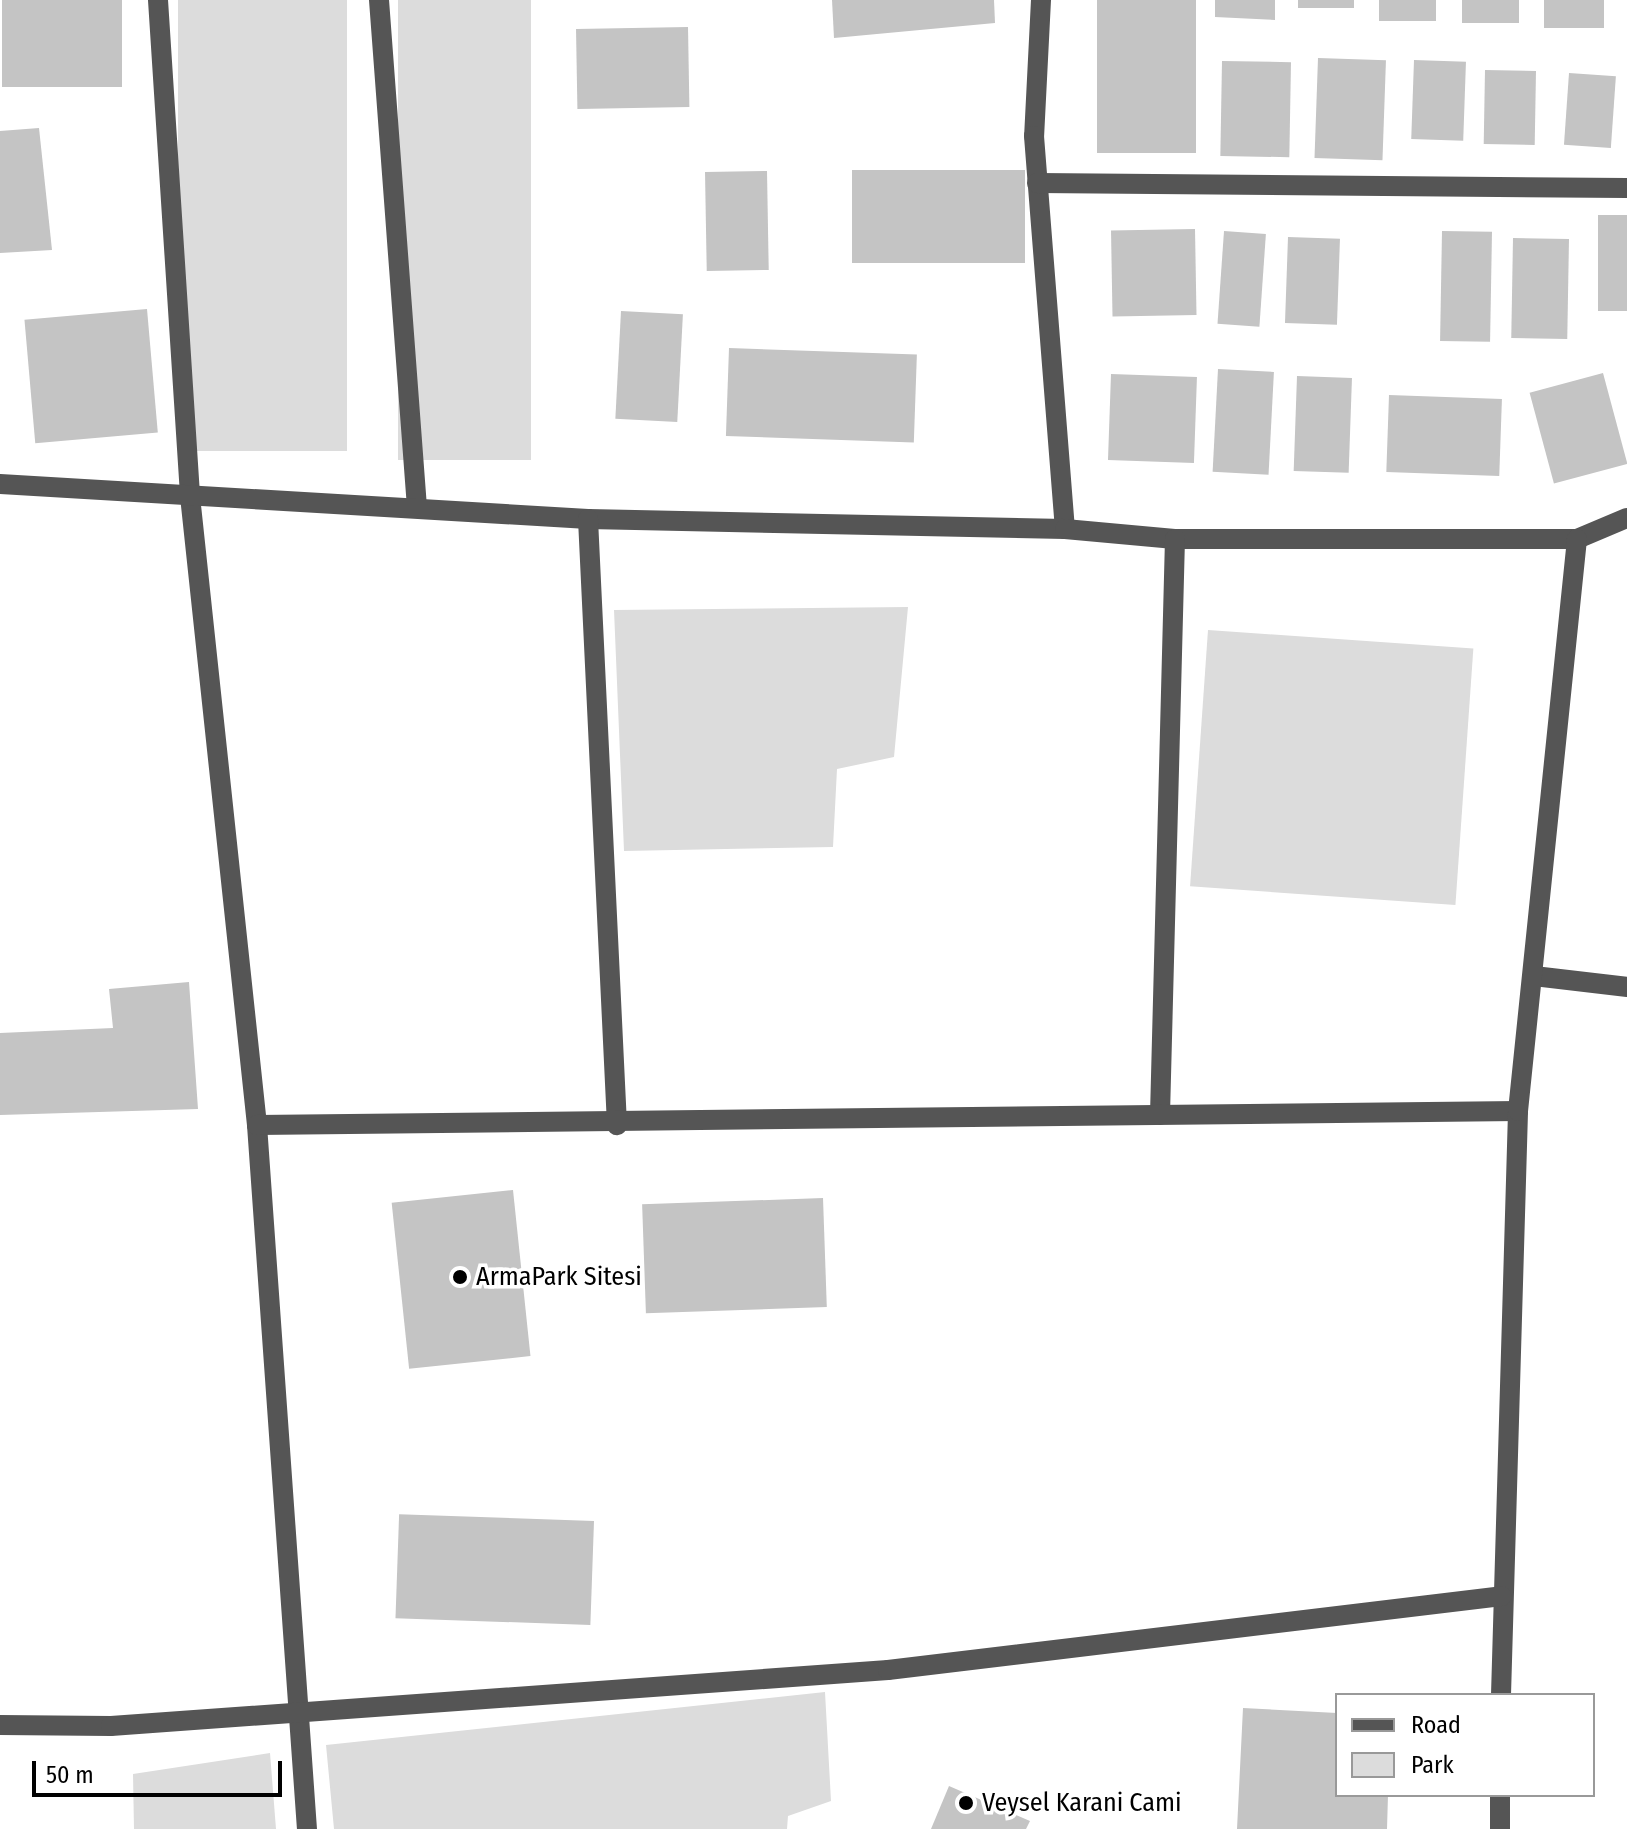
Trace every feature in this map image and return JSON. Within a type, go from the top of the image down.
[{"type":"street","points":[[158,0],[190,496],[257,1125],[294,1711],[307,1829]]},
{"type":"street","points":[[379,0],[417,508]]},
{"type":"street","points":[[1041,0],[1037,183],[1065,529]]},
{"type":"street","points":[[1037,183],[1627,188]]},
{"type":"street","points":[[0,484],[588,519],[1065,529],[1175,539],[1577,539],[1627,518]]},
{"type":"street","points":[[588,519],[617,1125]]},
{"type":"street","points":[[1160,1115],[1175,539]]},
{"type":"street","points":[[1501,1693],[1518,1111],[1577,539]]},
{"type":"street","points":[[1534,976],[1627,987]]},
{"type":"street","points":[[257,1125],[617,1125],[1518,1111]]},
{"type":"street","points":[[0,1725],[111,1726],[888,1670],[1502,1596]]},
{"type":"street","points":[[1500,1797],[1500,1829]]},
{"type":"green space","points":[[178,0],[347,0],[347,451],[178,451]]},
{"type":"green space","points":[[398,0],[531,0],[531,460],[398,460]]},
{"type":"green space","points":[[908,607],[894,757],[837,769],[833,847],[624,851],[614,610]]},
{"type":"green space","points":[[1208,630],[1473,649],[1455,905],[1190,886]]},
{"type":"green space","points":[[825,1692],[831,1801],[788,1816],[787,1829],[334,1829],[326,1745]]},
{"type":"green space","points":[[270,1753],[276,1829],[134,1829],[133,1774]]},
{"type":"building","points":[[2,0],[122,0],[122,87],[2,87]]},
{"type":"building","points":[[832,0],[994,0],[995,23],[834,38]]},
{"type":"building","points":[[1097,0],[1196,0],[1196,153],[1097,153]]},
{"type":"building","points":[[1215,0],[1275,0],[1275,20],[1215,17]]},
{"type":"building","points":[[1298,0],[1354,0],[1354,8],[1298,8]]},
{"type":"building","points":[[1379,0],[1436,0],[1436,21],[1379,21]]},
{"type":"building","points":[[1462,0],[1519,0],[1519,23],[1462,23]]},
{"type":"building","points":[[1544,0],[1604,0],[1604,28],[1544,28]]},
{"type":"building","points":[[688,27],[689,107],[577,109],[576,29]]},
{"type":"building","points":[[1318,58],[1386,60],[1382,160],[1315,158]]},
{"type":"building","points":[[1414,60],[1466,62],[1463,141],[1411,139]]},
{"type":"building","points":[[1222,61],[1291,62],[1289,157],[1220,156]]},
{"type":"building","points":[[1485,70],[1536,71],[1535,145],[1484,144]]},
{"type":"building","points":[[1569,73],[1616,76],[1611,148],[1564,145]]},
{"type":"building","points":[[39,128],[52,250],[0,253],[0,131]]},
{"type":"building","points":[[852,170],[1025,170],[1025,263],[852,263]]},
{"type":"building","points":[[767,171],[769,270],[707,271],[705,172]]},
{"type":"building","points":[[1598,215],[1627,215],[1627,311],[1598,311]]},
{"type":"building","points":[[1195,229],[1197,315],[1113,316],[1111,230]]},
{"type":"building","points":[[1224,231],[1266,234],[1259,327],[1218,324]]},
{"type":"building","points":[[1442,231],[1492,232],[1490,342],[1440,341]]},
{"type":"building","points":[[1288,237],[1340,239],[1337,325],[1285,323]]},
{"type":"building","points":[[1513,238],[1569,239],[1567,339],[1511,338]]},
{"type":"building","points":[[147,309],[158,433],[35,443],[24,320]]},
{"type":"building","points":[[621,311],[683,314],[677,422],[615,419]]},
{"type":"building","points":[[729,348],[917,355],[914,443],[726,436]]},
{"type":"building","points":[[1218,369],[1274,372],[1269,475],[1213,472]]},
{"type":"building","points":[[1603,373],[1627,464],[1554,483],[1530,393]]},
{"type":"building","points":[[1111,374],[1197,377],[1194,463],[1108,460]]},
{"type":"building","points":[[1297,376],[1352,378],[1349,473],[1294,471]]},
{"type":"building","points":[[1389,395],[1502,399],[1499,476],[1386,472]]},
{"type":"building","points":[[189,982],[198,1109],[0,1115],[0,1033],[113,1028],[109,989]]},
{"type":"building","name":"ArmaPark Sitesi","points":[[513,1190],[530,1356],[409,1369],[392,1203]]},
{"type":"building","name":"ArmaPark Sitesi","points":[[823,1198],[827,1307],[646,1313],[642,1204]]},
{"type":"building","points":[[399,1514],[594,1521],[590,1625],[395,1618]]},
{"type":"building","points":[[1243,1708],[1335,1713],[1335,1797],[1388,1797],[1387,1829],[1237,1829]]},
{"type":"building","name":"Veysel Karani Cami","points":[[949,1786],[1030,1821],[1026,1829],[931,1829]]},
{"type":"place","name":"ArmaPark Sitesi","points":[[460,1277]]},
{"type":"place","name":"Veysel Karani Cami","points":[[966,1803]]}]
